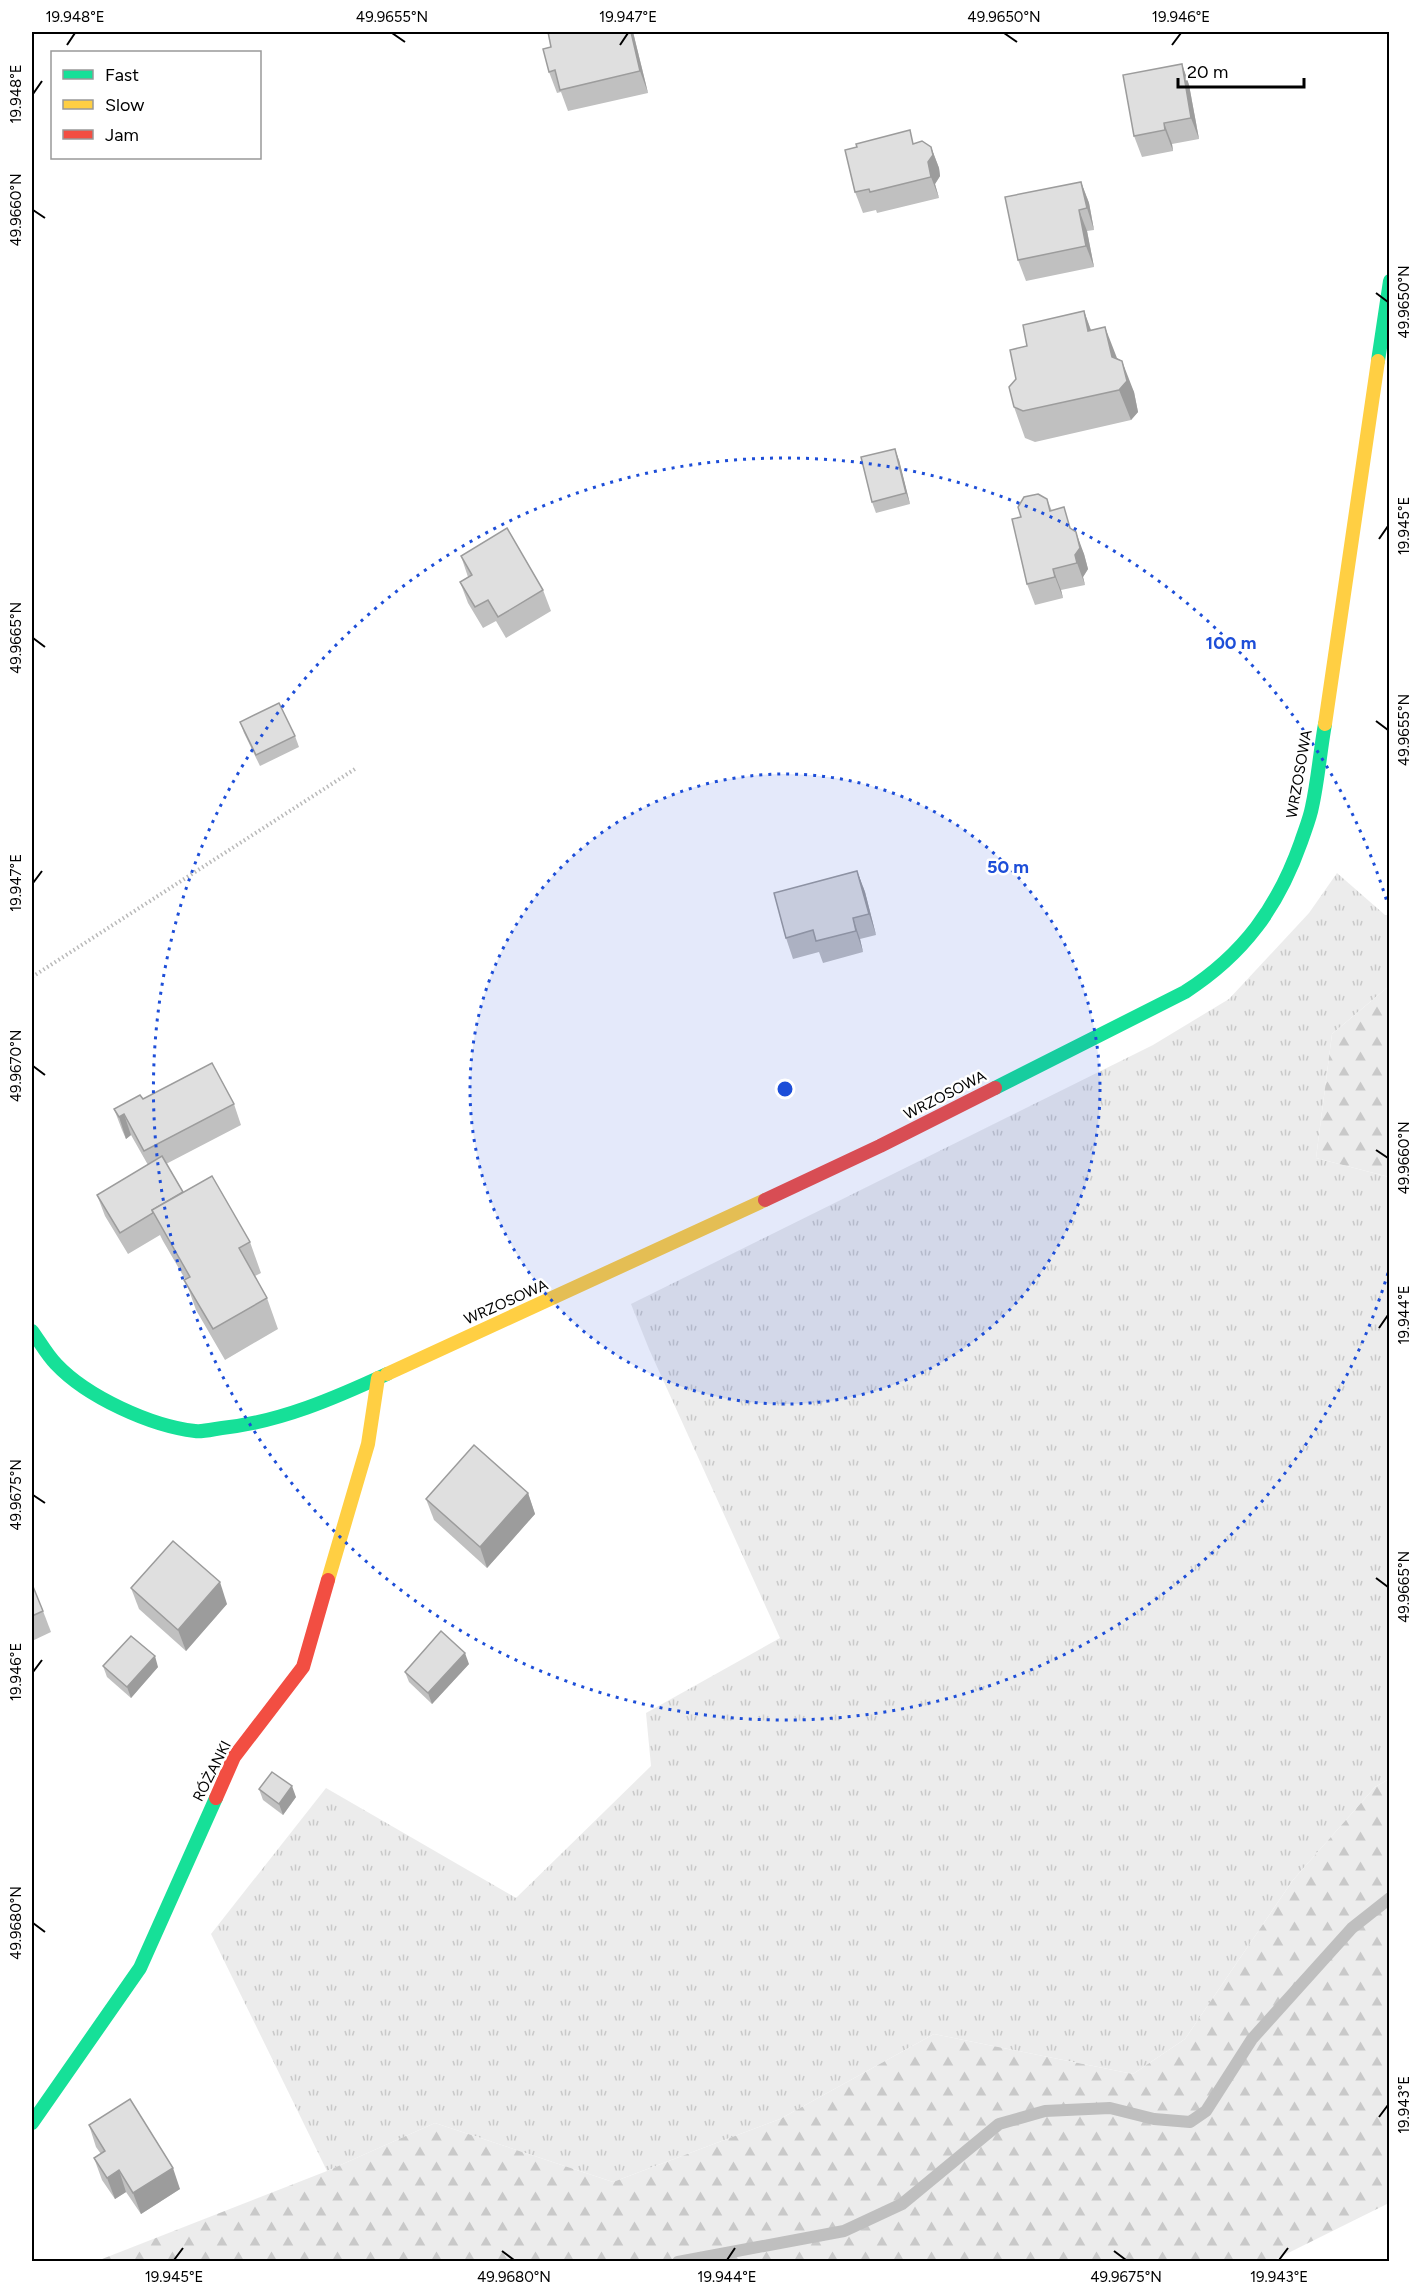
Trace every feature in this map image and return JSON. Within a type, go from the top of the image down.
[{"type":"street","name":"WRZOSOWA","points":[[32,1331],[56,1364],[81,1385],[111,1403],[144,1418],[196,1431],[240,1426],[283,1416],[378,1378],[733,1216],[880,1146],[1185,992],[1218,968],[1264,919],[1289,875],[1312,809],[1389,280]]},
{"type":"street","name":"RÓŻANKI","points":[[32,2123],[140,1968],[234,1757],[303,1667],[368,1444],[378,1378]]},
{"type":"path","points":[[32,977],[355,769]]},
{"type":"green space","points":[[1337,873],[1385,915],[1389,915],[1389,986],[1332,1034],[1316,1158],[1389,1177],[1389,1779],[1375,1787],[1293,1880],[1185,2039],[1133,2074],[934,2034],[780,2119],[613,2182],[435,2123],[327,2171],[211,1934],[326,1788],[516,1898],[651,1766],[646,1713],[780,1638],[649,1349],[631,1304],[1153,1045],[1229,999],[1309,913]]},
{"type":"green space","points":[[1389,986],[1389,1177],[1316,1158],[1332,1034]]},
{"type":"green space","points":[[1389,1779],[1389,2203],[1272,2261],[97,2261],[327,2171],[435,2123],[613,2182],[780,2119],[934,2034],[1133,2074],[1185,2039],[1293,1880],[1375,1787]]},
{"type":"building","points":[[548,32],[631,32],[640,71],[560,90],[555,70],[549,72],[543,49],[551,47]]},
{"type":"building","points":[[1182,64],[1191,118],[1164,123],[1165,130],[1134,136],[1123,75]]},
{"type":"building","points":[[910,130],[913,144],[922,141],[931,147],[933,155],[928,162],[931,177],[870,192],[869,189],[855,192],[845,150],[857,147],[856,144]]},
{"type":"building","points":[[1081,182],[1087,208],[1079,210],[1086,246],[1018,260],[1005,197]]},
{"type":"building","points":[[1084,311],[1088,331],[1105,327],[1112,357],[1122,361],[1127,381],[1119,390],[1023,411],[1014,407],[1009,387],[1016,379],[1010,350],[1027,346],[1023,325]]},
{"type":"building","points":[[895,449],[906,493],[872,502],[861,457]]},
{"type":"building","points":[[1038,494],[1047,499],[1050,511],[1064,507],[1070,528],[1076,532],[1080,548],[1075,555],[1077,563],[1053,569],[1055,577],[1027,584],[1012,519],[1021,517],[1018,507],[1024,497]]},
{"type":"building","points":[[507,528],[543,590],[498,617],[488,600],[475,607],[460,582],[472,575],[461,556]]},
{"type":"building","points":[[279,703],[295,736],[256,755],[240,722]]},
{"type":"building","points":[[857,871],[869,914],[853,918],[856,931],[816,941],[813,930],[786,938],[774,893]]},
{"type":"building","points":[[212,1063],[234,1104],[144,1151],[124,1114],[119,1117],[114,1109],[140,1095],[143,1099]]},
{"type":"building","points":[[162,1156],[183,1192],[152,1210],[153,1213],[120,1233],[97,1195]]},
{"type":"building","points":[[212,1176],[250,1242],[239,1248],[267,1298],[213,1329],[184,1280],[190,1277],[152,1210]]},
{"type":"building","points":[[474,1445],[528,1493],[480,1547],[426,1499]]},
{"type":"building","points":[[173,1541],[220,1582],[178,1630],[131,1588]]},
{"type":"building","points":[[32,1584],[43,1611],[32,1616]]},
{"type":"building","points":[[441,1631],[465,1653],[428,1693],[405,1672]]},
{"type":"building","points":[[131,1636],[155,1656],[127,1687],[103,1666]]},
{"type":"building","points":[[272,1772],[292,1786],[279,1804],[259,1789]]},
{"type":"building","points":[[130,2099],[173,2168],[133,2193],[119,2170],[107,2178],[94,2158],[105,2151],[89,2125]]},
{"type":"waterway","points":[[678,2262],[844,2231],[902,2204],[999,2124],[1045,2111],[1110,2108],[1154,2119],[1190,2122],[1206,2111],[1252,2039],[1352,1928],[1390,1898]]},
{"type":"traffic: fast","points":[[1378,361],[1390,281]]},
{"type":"traffic: fast","points":[[995,1088],[1185,992],[1225,962],[1242,945],[1270,908],[1292,866],[1310,815],[1325,724]]},
{"type":"traffic: fast","points":[[32,1331],[56,1364],[85,1388],[140,1416],[195,1431],[244,1425],[286,1415],[387,1374]]},
{"type":"traffic: fast","points":[[32,2123],[140,1968],[216,1798]]},
{"type":"traffic: slow","points":[[1325,724],[1378,361]]},
{"type":"traffic: slow","points":[[387,1374],[765,1200]]},
{"type":"traffic: slow","points":[[328,1580],[368,1444],[378,1378]]},
{"type":"traffic: jam","points":[[765,1200],[995,1088]]},
{"type":"traffic: jam","points":[[216,1798],[234,1757],[303,1667],[328,1580]]}]
